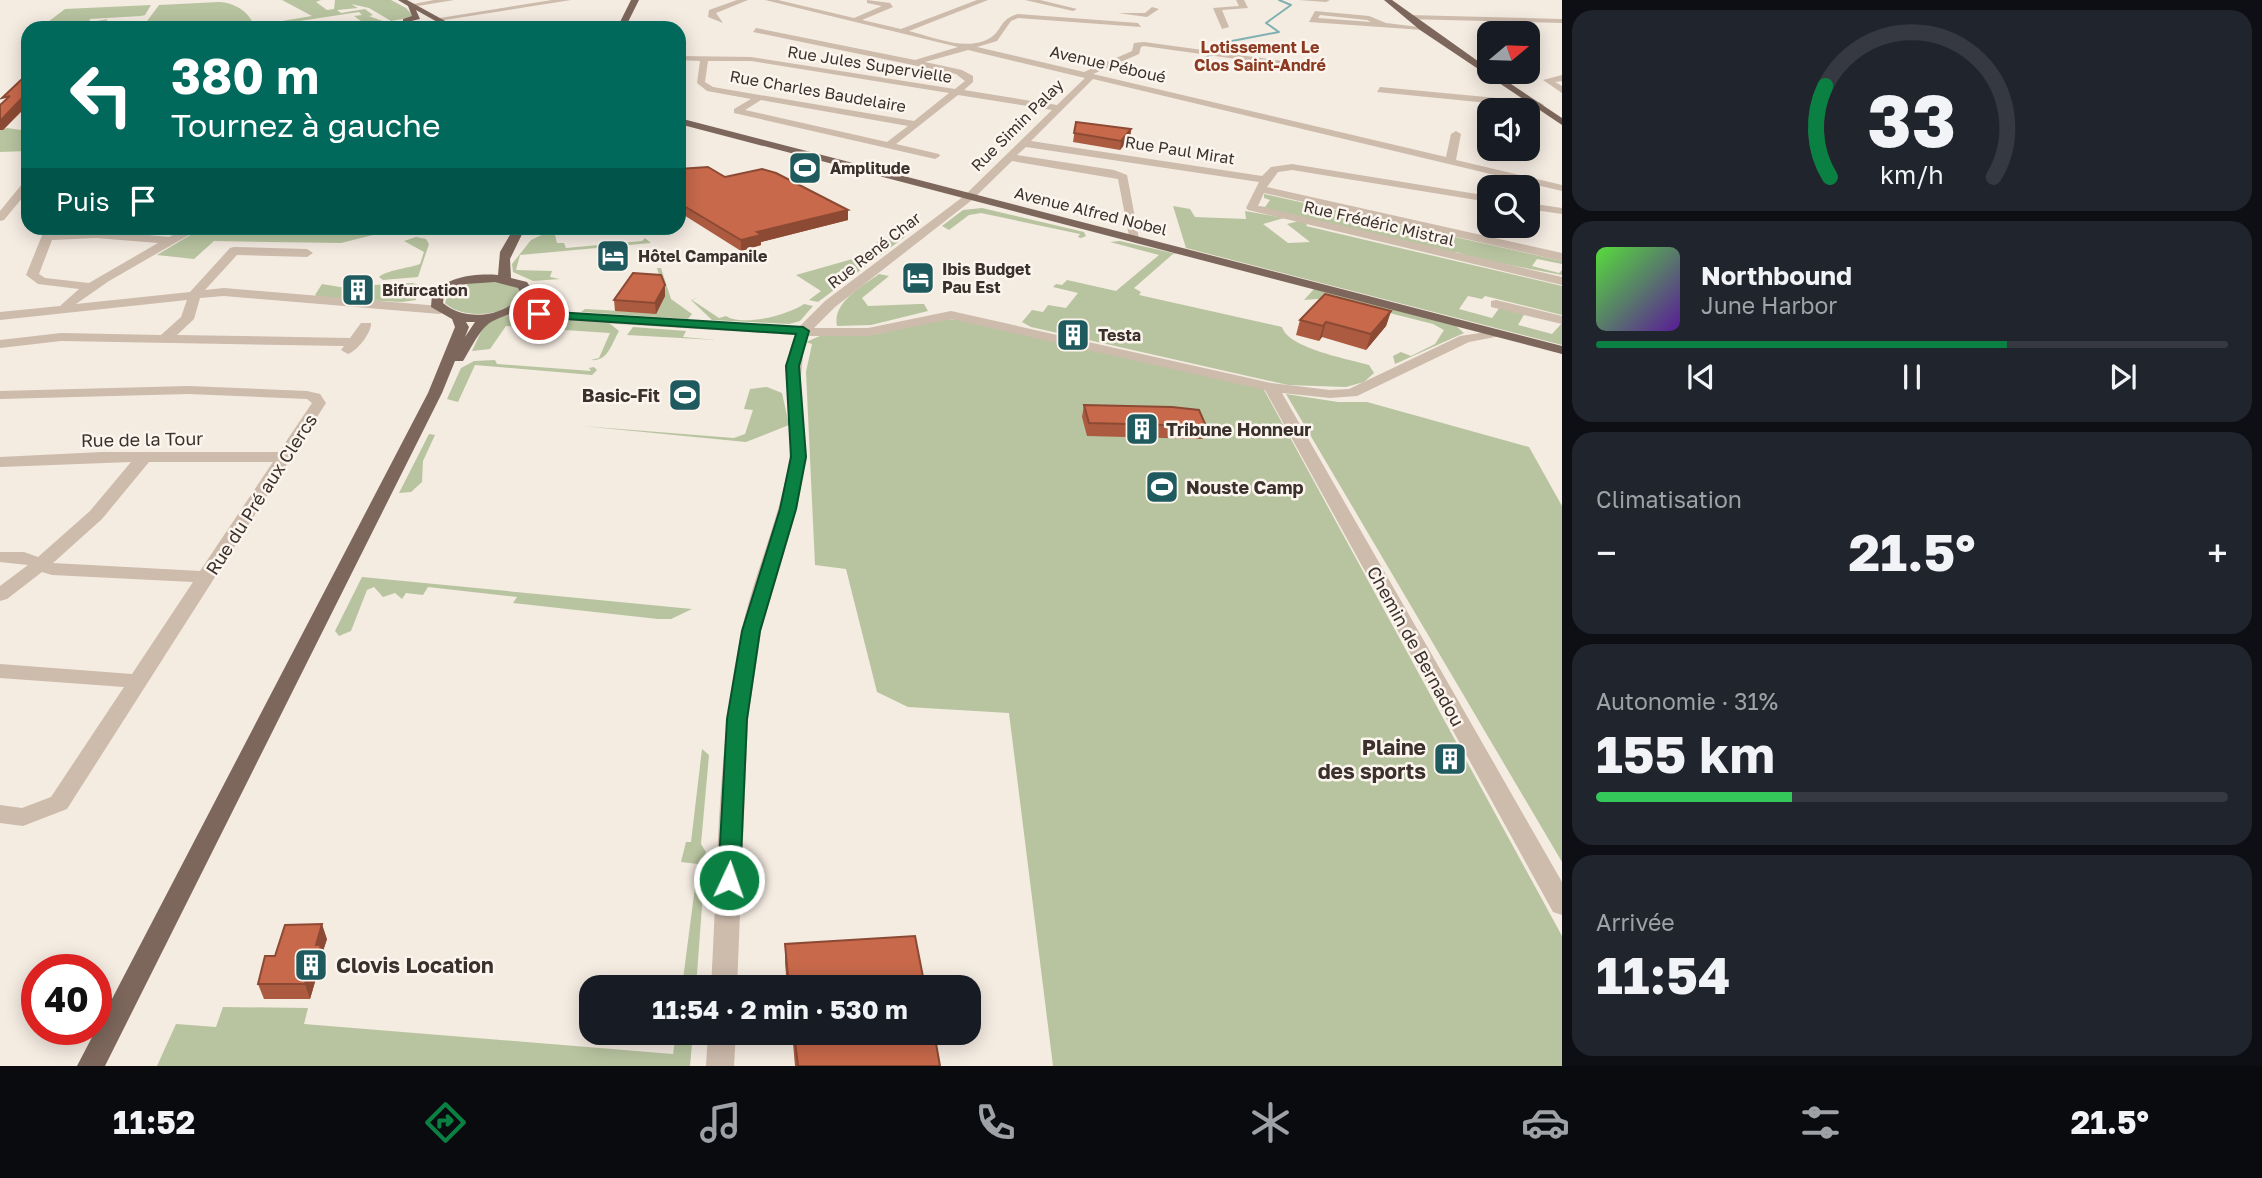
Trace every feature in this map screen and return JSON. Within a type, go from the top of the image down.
[{"type":"main road","points":[[402,0],[442,21]]},
{"type":"main road","points":[[624,21],[635,0]]},
{"type":"main road","points":[[1388,0],[1423,28],[1527,98]]},
{"type":"main road","points":[[406,21],[416,18],[412,5]]},
{"type":"main road","points":[[1422,18],[1418,20],[1427,27],[1423,28]]},
{"type":"main road","points":[[1540,107],[1562,122]]},
{"type":"main road","name":"Avenue Alfred Nobel","points":[[686,123],[968,198],[1134,235],[1562,350]]},
{"type":"main road","points":[[505,279],[502,271],[503,257],[515,235]]},
{"type":"main road","points":[[473,279],[503,257]]},
{"type":"main road","points":[[473,279],[505,279],[528,289],[525,301],[505,313],[489,317],[457,316],[438,304],[450,286],[473,279]]},
{"type":"main road","points":[[91,1066],[436,389],[462,327],[457,316]]},
{"type":"main road","points":[[436,389],[478,327],[489,317]]},
{"type":"street","points":[[412,5],[450,0]]},
{"type":"street","points":[[439,19],[567,0]]},
{"type":"street","points":[[720,21],[712,17],[712,12],[744,0]]},
{"type":"street","name":"Avenue Péboué","points":[[769,0],[1562,188]]},
{"type":"street","points":[[901,31],[983,0]]},
{"type":"street","points":[[1029,0],[1056,8],[1080,10],[1081,4]]},
{"type":"street","points":[[1226,27],[1217,8],[1244,8],[1240,0]]},
{"type":"street","points":[[1303,0],[1326,0]]},
{"type":"street","points":[[855,20],[890,5],[870,1]]},
{"type":"street","points":[[1107,12],[1147,15],[1159,4]]},
{"type":"street","points":[[1461,9],[1498,10],[1514,19]]},
{"type":"street","points":[[1386,26],[1369,18],[1318,13],[1312,20],[1386,26],[1423,28]]},
{"type":"street","points":[[914,62],[994,39],[1008,19],[1018,16],[1140,24],[1129,37]]},
{"type":"street","points":[[1409,17],[1560,22]]},
{"type":"street","points":[[756,30],[959,72],[970,78],[969,82],[889,145]]},
{"type":"street","points":[[1088,76],[1128,58],[1136,52],[1137,45],[1144,44],[1319,69]]},
{"type":"street","name":"Rue Jules Supervielle","points":[[686,58],[751,59],[1056,108]]},
{"type":"street","name":"Rue Charles Baudelaire","points":[[704,58],[701,83],[704,87],[915,124]]},
{"type":"street","name":"Rue Simin Palay","points":[[968,198],[1088,76]]},
{"type":"street","points":[[1562,78],[1547,80],[1562,90]]},
{"type":"street","points":[[1380,90],[1477,100]]},
{"type":"street","points":[[758,98],[737,111],[935,156]]},
{"type":"street","points":[[1448,161],[1453,157],[1456,134]]},
{"type":"street","name":"Rue Paul Mirat","points":[[1022,143],[1263,184],[1275,169],[1282,168],[1477,198]]},
{"type":"street","points":[[1008,157],[1114,173],[1123,177],[1134,235]]},
{"type":"street","points":[[1327,173],[1341,161]]},
{"type":"street","points":[[1070,177],[1081,168]]},
{"type":"street","name":"Rue Frédéric Mistral","points":[[1562,257],[1263,184],[1252,208],[1562,281]]},
{"type":"street","points":[[1433,190],[1433,206]]},
{"type":"street","points":[[0,218],[21,192]]},
{"type":"street","name":"Rue René Char","points":[[803,331],[872,270],[968,198]]},
{"type":"street","points":[[1540,208],[1562,211]]},
{"type":"street","points":[[47,235],[32,275],[42,281],[93,287]]},
{"type":"street","points":[[105,235],[171,242]]},
{"type":"street","points":[[65,308],[93,287],[183,235]]},
{"type":"street","points":[[165,338],[187,319],[195,294],[234,251],[307,253]]},
{"type":"street","points":[[0,316],[224,292],[403,305],[438,304]]},
{"type":"street","points":[[525,301],[539,314]]},
{"type":"street","points":[[1496,304],[1562,320]]},
{"type":"street","points":[[505,313],[858,333],[951,316],[1271,387],[1330,394],[1352,393],[1465,339],[1495,333]]},
{"type":"street","points":[[0,344],[61,337],[165,338],[351,346],[366,326]]},
{"type":"street","points":[[725,975],[737,719],[751,631],[788,509],[798,457],[793,366],[803,331]]},
{"type":"street","name":"Chemin de Bernadou","points":[[1271,387],[1562,905]]},
{"type":"street","name":"Rue du Pré aux Clercs","points":[[0,395],[188,390],[315,397],[318,407],[58,803],[23,817],[0,814]]},
{"type":"street","points":[[0,596],[96,515],[144,457]]},
{"type":"street","name":"Rue de la Tour","points":[[0,462],[144,457],[285,457]]},
{"type":"street","points":[[0,557],[24,556],[52,569],[208,576]]},
{"type":"street","points":[[0,671],[136,681]]},
{"type":"street","points":[[720,1066],[721,1045]]},
{"type":"green space","points":[[282,0],[321,0],[316,2],[327,10],[334,9],[335,0],[391,0],[406,8],[414,17],[391,21],[369,8],[351,4],[358,8],[337,10],[341,13],[365,9],[373,15],[369,16],[382,21],[361,21],[354,16],[362,15],[359,12],[282,21],[312,16]]},
{"type":"green space","points":[[219,2],[242,10],[252,21],[147,21],[159,5]]},
{"type":"green space","points":[[151,5],[145,15],[141,16],[89,19],[90,21],[49,21],[65,9]]},
{"type":"green space","points":[[0,130],[21,130],[21,151],[0,152]]},
{"type":"green space","points":[[1264,194],[1562,261],[1562,264],[1537,259],[1532,266],[1559,273],[1562,270],[1562,275],[1494,262],[1492,264],[1457,252],[1443,253],[1418,247],[1419,244],[1266,210],[1258,206],[1265,207],[1270,200],[1264,198]]},
{"type":"green space","points":[[1173,206],[1190,209],[1195,217],[1246,219],[1245,211],[1284,218],[1263,224],[1288,243],[1310,242],[1287,224],[1299,221],[1307,224],[1306,226],[1562,286],[1562,315],[1485,296],[1482,299],[1468,296],[1459,309],[1492,318],[1500,307],[1525,313],[1518,325],[1552,334],[1562,323],[1562,345],[1186,248]]},
{"type":"green space","points":[[982,208],[1084,232],[1086,236],[1081,238],[1078,237],[1080,234],[981,213],[969,215],[949,230],[942,226],[963,210]]},
{"type":"green space","points":[[898,234],[906,236],[818,302],[809,300],[821,291],[796,275],[856,258],[883,238],[888,240]]},
{"type":"green space","points":[[190,235],[373,235],[341,243],[214,241],[194,259],[157,255]]},
{"type":"green space","points":[[541,235],[555,235],[557,243],[564,243],[566,248],[642,241],[645,238],[651,243],[520,255],[516,270],[552,271],[550,277],[560,279],[533,281],[513,272],[512,264],[531,240]]},
{"type":"green space","points":[[416,237],[426,239],[429,244],[418,277],[383,280],[379,277],[420,264],[424,252],[404,241]]},
{"type":"green space","points":[[1120,241],[1177,254],[1173,254],[1134,288],[1141,292],[1139,295],[1282,327],[1295,341],[1307,347],[1369,365],[1374,373],[1364,382],[1346,387],[1288,385],[1031,327],[1022,322],[1032,310],[1043,312],[1048,305],[1066,308],[1078,293],[1053,287],[1056,284],[1062,285],[1067,280],[1116,291],[1159,255],[1110,242]]},
{"type":"green space","points":[[657,268],[661,268],[671,299],[692,314],[688,319],[581,312],[585,309],[656,313],[662,284]]},
{"type":"green space","points":[[879,274],[889,276],[862,298],[868,306],[924,304],[928,311],[871,325],[837,326],[839,309],[844,302]]},
{"type":"green space","points":[[496,281],[519,288],[521,295],[507,308],[497,312],[474,314],[462,312],[445,303],[448,293],[472,282]]},
{"type":"green space","points":[[412,283],[427,287],[416,292],[416,300],[402,302],[320,298],[315,295],[322,284],[352,289],[355,286]]},
{"type":"green space","points":[[1314,289],[1456,326],[1464,333],[1395,364],[1393,356],[1401,352],[1411,356],[1435,344],[1444,330],[1433,324],[1330,298],[1304,300]]},
{"type":"green space","points":[[699,297],[692,300],[719,318],[726,316],[743,320],[777,316],[804,304],[813,306],[800,321],[789,324],[712,320],[691,300]]},
{"type":"green space","points":[[505,315],[609,323],[619,331],[609,351],[597,360],[591,360],[599,358],[610,333],[506,326],[490,349],[472,351],[485,323]]},
{"type":"green space","points":[[945,319],[964,320],[1263,388],[1562,936],[1562,1066],[1053,1066],[1009,713],[908,707],[877,692],[846,569],[815,565],[806,372],[812,344],[806,342],[820,336],[872,335]]},
{"type":"green space","points":[[633,327],[686,331],[683,337],[716,340],[627,335]]},
{"type":"green space","points":[[495,360],[497,364],[591,371],[589,368],[594,367],[597,370],[592,375],[475,365],[458,402],[447,399],[461,368],[474,361]]},
{"type":"green space","points":[[767,387],[782,393],[789,425],[746,442],[582,426],[734,438],[745,434],[753,410],[744,409],[750,389]]},
{"type":"green space","points":[[1286,394],[1338,402],[1367,402],[1529,447],[1562,506],[1562,862]]},
{"type":"green space","points":[[429,434],[435,435],[423,461],[422,482],[411,492],[399,493]]},
{"type":"green space","points":[[362,577],[692,609],[671,619],[658,619],[513,603],[517,597],[428,587],[423,595],[406,593],[402,599],[395,593],[383,597],[374,587],[367,590],[351,631],[339,636],[335,631]]},
{"type":"green space","points":[[702,749],[709,755],[701,844],[706,852],[697,975],[684,975],[698,864],[681,862],[686,842],[691,842]]},
{"type":"green space","points":[[223,1007],[308,1008],[304,1024],[673,1054],[674,1045],[692,1045],[690,1066],[157,1066],[176,1024],[216,1027]]},
{"type":"building","points":[[21,80],[21,99],[0,121],[0,105],[10,96],[2,98]]},
{"type":"building","points":[[1076,122],[1131,129],[1121,141],[1074,133]]},
{"type":"building","points":[[708,167],[725,177],[762,169],[776,173],[848,210],[757,232],[761,235],[741,240],[686,207],[686,169]]},
{"type":"building","points":[[633,273],[661,275],[665,285],[655,303],[614,300]]},
{"type":"building","points":[[1325,294],[1391,311],[1371,334],[1326,322],[1323,326],[1300,320]]},
{"type":"building","points":[[1084,405],[1199,410],[1206,426],[1089,423]]},
{"type":"building","points":[[322,924],[316,945],[321,945],[316,961],[312,961],[305,984],[258,984],[265,956],[275,956],[285,925]]},
{"type":"building","points":[[915,936],[923,975],[788,975],[785,944]]},
{"type":"building","points":[[796,1045],[936,1045],[940,1066],[798,1066]]},
{"type":"waterway","points":[[1217,51],[1232,41],[1279,32],[1266,23],[1291,5],[1279,0]]},
{"type":"waterway","points":[[1201,61],[1211,54]]},
{"type":"place","name":"Amplitude","points":[[805,168]]},
{"type":"place","name":"Hôtel Campanile","points":[[613,256]]},
{"type":"place","name":"Ibis Budget Pau Est","points":[[918,278]]},
{"type":"place","name":"Bifurcation","points":[[358,290]]},
{"type":"place","name":"Testa","points":[[1073,335]]},
{"type":"place","name":"Basic-Fit","points":[[685,395]]},
{"type":"place","name":"Tribune Honneur","points":[[1142,429]]},
{"type":"place","name":"Nouste Camp","points":[[1162,487]]},
{"type":"place","name":"Plaine des sports","points":[[1450,759]]},
{"type":"place","name":"Clovis Location","points":[[311,965]]},
{"type":"district","name":"Lotissement Le Clos Saint-André","points":[[1260,56]]},
{"type":"route","points":[[539,314],[803,331],[793,366],[798,457],[788,509],[751,631],[737,719],[729,880]]}]
